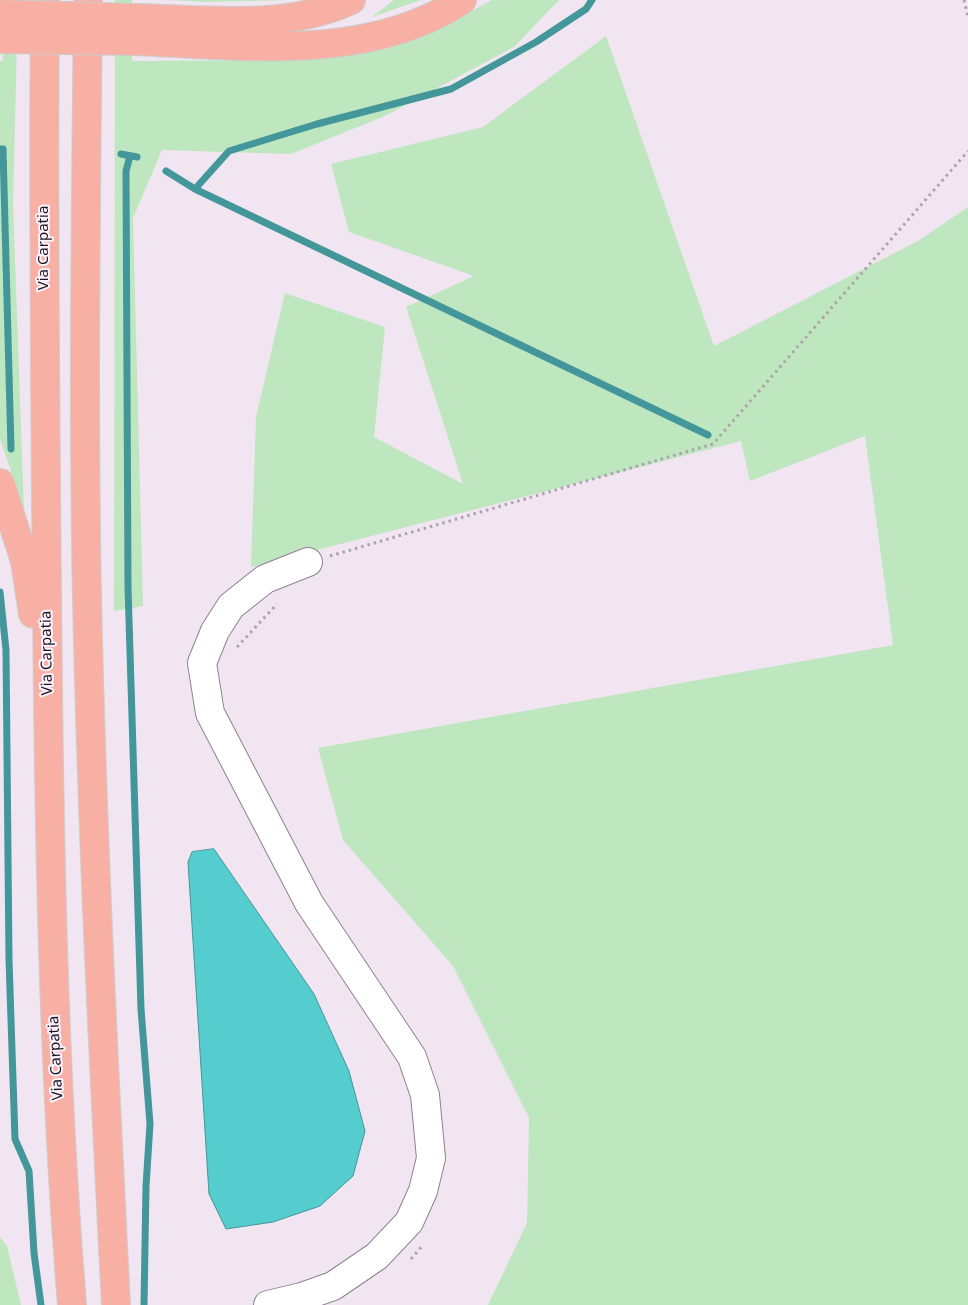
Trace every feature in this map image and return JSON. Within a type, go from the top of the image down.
[{"type":"highway","name":"Via Carpatia","points":[[45,0],[43,211],[48,706],[54,1008],[72,1305]]},
{"type":"highway","points":[[88,0],[85,224],[87,596],[102,1024],[116,1305]]},
{"type":"highway","points":[[0,40],[264,20],[312,13],[351,0]]},
{"type":"highway","points":[[0,14],[254,46],[338,43],[394,30],[423,20],[462,0]]},
{"type":"highway","points":[[0,483],[25,561],[48,706]]},
{"type":"lane","points":[[268,1305],[302,1297],[333,1286],[377,1256],[409,1222],[423,1191],[431,1158],[425,1095],[412,1057],[309,903],[210,713],[202,663],[215,631],[230,606],[264,579],[308,562]]},
{"type":"path","points":[[964,0],[968,17]]},
{"type":"path","points":[[308,562],[713,444],[968,151]]},
{"type":"green space","points":[[5,0],[18,0],[13,204],[24,510],[0,439],[0,61],[3,61]]},
{"type":"green space","points":[[115,0],[132,0],[132,61],[269,60],[362,54],[434,32],[492,0],[559,0],[514,47],[385,116],[291,154],[162,150],[133,218],[143,606],[114,611]]},
{"type":"green space","points":[[166,0],[289,0],[208,2]]},
{"type":"green space","points":[[394,0],[421,0],[372,17]]},
{"type":"green space","points":[[606,36],[714,346],[918,241],[968,207],[968,1305],[488,1305],[527,1223],[529,1118],[453,966],[343,840],[318,748],[893,645],[865,436],[750,481],[741,441],[251,567],[256,417],[285,293],[385,327],[374,437],[463,484],[406,307],[474,276],[349,232],[331,164],[483,127]]},
{"type":"green space","points":[[0,1237],[7,1246],[21,1305],[0,1305]]},
{"type":"water","points":[[214,849],[314,994],[349,1071],[365,1131],[353,1176],[320,1206],[273,1222],[226,1229],[209,1194],[188,862],[192,852]]},
{"type":"waterway","points":[[195,189],[229,151],[317,124],[451,89],[536,42],[586,9],[592,0]]},
{"type":"waterway","points":[[0,149],[3,149],[11,449]]},
{"type":"waterway","points":[[121,154],[137,157]]},
{"type":"waterway","points":[[130,156],[126,171],[128,587],[141,1009],[150,1124],[146,1186],[144,1305]]},
{"type":"waterway","points":[[166,171],[195,189],[708,435]]},
{"type":"waterway","points":[[0,592],[6,650],[9,960],[15,1139],[29,1171],[34,1253],[41,1305]]}]
